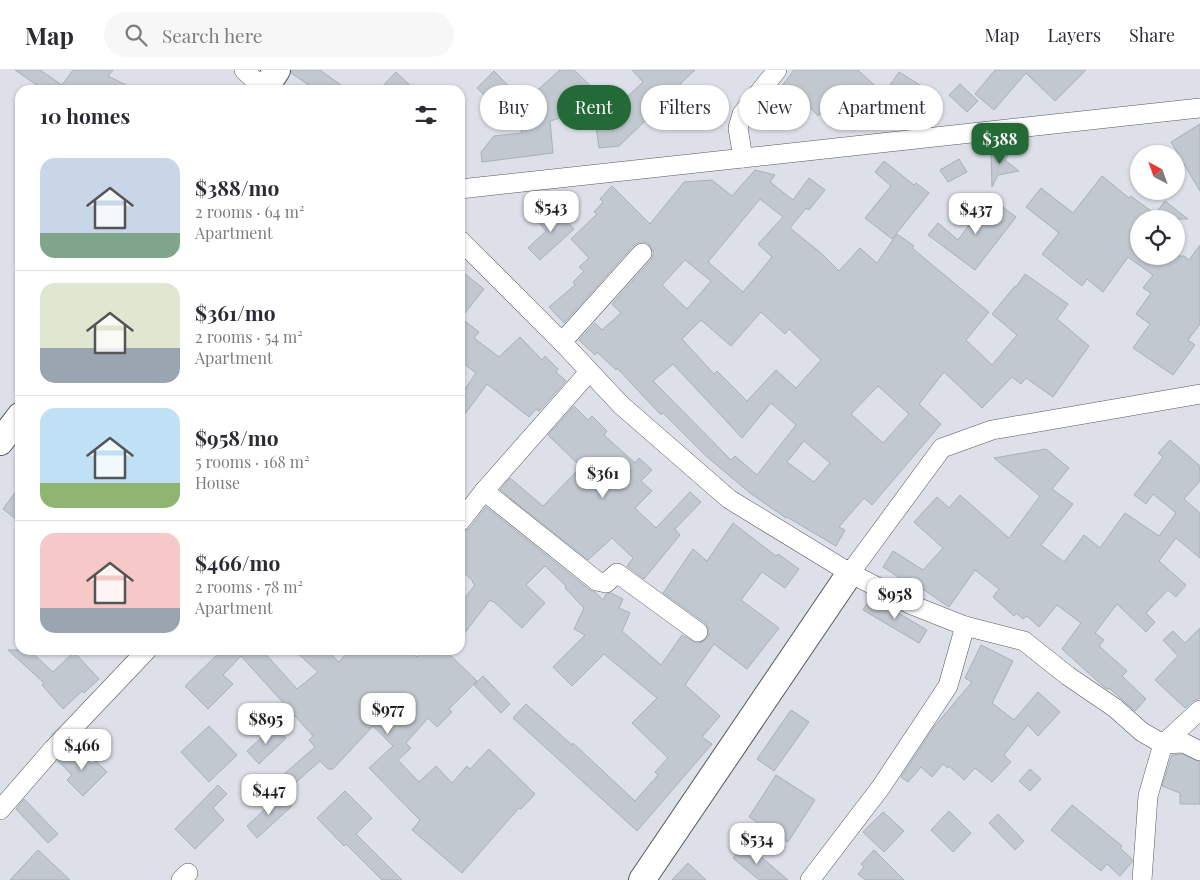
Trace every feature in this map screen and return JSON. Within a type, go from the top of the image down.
[{"type":"street","points":[[244,70],[260,85]]},
{"type":"street","points":[[268,85],[277,70]]},
{"type":"street","points":[[743,158],[738,128],[742,114],[777,70]]},
{"type":"street","points":[[465,188],[1200,108]]},
{"type":"street","points":[[465,245],[562,342],[621,405],[729,499],[850,573],[912,605],[966,626],[1024,641],[1068,676],[1115,708],[1142,732],[1163,744],[1184,743],[1200,751]]},
{"type":"street","points":[[562,342],[642,253]]},
{"type":"street","points":[[465,516],[484,491],[589,372]]},
{"type":"street","points":[[642,880],[850,573],[942,448],[992,430],[1200,394]]},
{"type":"street","points":[[0,442],[15,422]]},
{"type":"street","points":[[484,491],[597,580],[606,583],[617,573],[698,632]]},
{"type":"street","points":[[810,880],[880,787],[948,686],[966,626]]},
{"type":"street","points":[[0,810],[53,749],[143,655]]},
{"type":"street","points":[[1142,880],[1148,796],[1163,744],[1200,710]]},
{"type":"building","points":[[15,70],[40,70],[62,85],[37,85]]},
{"type":"building","points":[[73,70],[113,70],[108,76],[126,85],[62,85]]},
{"type":"building","points":[[292,70],[320,70],[341,85],[309,85],[291,73]]},
{"type":"building","points":[[560,70],[574,70],[590,85],[557,85],[557,119],[550,121],[553,153],[482,162],[481,152],[494,136],[522,133],[521,130],[547,130],[547,85],[543,85]]},
{"type":"building","points":[[632,70],[695,70],[681,85],[641,85],[641,125],[619,146],[599,148],[597,130],[631,130],[631,93],[643,82]]},
{"type":"building","points":[[794,70],[858,70],[874,85],[820,85],[820,114],[818,116],[810,107],[810,85],[783,85]]},
{"type":"building","points":[[995,70],[1086,70],[1055,101],[1026,73],[994,110],[975,94]]},
{"type":"building","points":[[494,71],[508,85],[480,85]]},
{"type":"building","points":[[396,72],[410,85],[384,85]]},
{"type":"building","points":[[899,72],[920,85],[890,85]]},
{"type":"building","points":[[960,84],[978,101],[967,112],[949,95]]},
{"type":"building","points":[[1200,124],[1200,191],[1185,166],[1185,145],[1173,145],[1171,142]]},
{"type":"building","points":[[991,149],[1009,154],[1005,160],[1019,171],[998,175],[992,187]]},
{"type":"building","points":[[959,159],[967,172],[948,182],[940,170]]},
{"type":"building","points":[[884,161],[914,185],[916,183],[929,193],[892,239],[865,218],[891,186],[875,172]]},
{"type":"building","points":[[755,170],[775,175],[770,182],[793,200],[809,178],[825,190],[809,210],[806,208],[790,228],[821,253],[839,271],[860,248],[877,263],[897,234],[914,246],[912,248],[989,312],[966,340],[992,365],[1017,335],[992,314],[1025,274],[1068,304],[1057,319],[1089,346],[1053,397],[1026,378],[1021,384],[1012,377],[982,408],[944,372],[919,404],[941,424],[872,505],[864,498],[839,527],[845,530],[836,546],[786,518],[750,493],[706,456],[663,413],[661,415],[617,368],[616,370],[597,352],[595,355],[579,340],[595,323],[602,330],[621,313],[612,304],[651,260],[653,250],[649,244],[639,242],[634,245],[564,323],[549,307],[575,285],[573,282],[584,271],[579,267],[589,258],[571,239],[597,214],[594,212],[603,202],[600,199],[612,186],[650,224],[684,182],[712,180],[732,196]],"holes":[[[760,199],[783,217],[758,244],[772,257],[743,292],[708,262]],[[685,260],[711,281],[687,309],[662,285]],[[761,312],[785,334],[789,329],[821,360],[796,388],[776,370],[747,401],[717,371],[714,374],[682,339],[701,320],[731,346]],[[673,364],[742,438],[771,403],[796,425],[757,475],[735,456],[731,460],[653,381]],[[878,386],[909,414],[883,443],[851,414]],[[804,441],[830,463],[814,482],[787,462]]]},
{"type":"building","points":[[1102,176],[1130,197],[1130,200],[1136,200],[1150,210],[1130,210],[1130,258],[1128,257],[1103,292],[1087,279],[1082,286],[1042,254],[1059,233],[1026,207],[1041,188],[1073,213]]},
{"type":"building","points":[[992,199],[1016,217],[975,270],[928,235],[938,223],[958,240],[969,225],[973,228],[970,223],[985,204],[993,219]]},
{"type":"building","points":[[1165,201],[1176,210],[1158,210]]},
{"type":"building","points":[[554,207],[574,229],[540,260],[528,248],[546,231],[538,222]]},
{"type":"building","points":[[1200,245],[1200,324],[1188,340],[1195,345],[1173,375],[1133,348],[1150,324],[1136,314],[1151,293],[1143,288],[1153,275],[1139,265],[1185,265],[1185,257],[1189,260]]},
{"type":"building","points":[[465,274],[484,289],[465,313]]},
{"type":"building","points":[[465,321],[479,332],[474,338],[499,357],[520,337],[542,360],[545,356],[558,369],[556,372],[566,381],[539,411],[536,409],[529,417],[487,384],[465,414],[465,389],[476,373],[465,365]]},
{"type":"building","points":[[574,406],[588,420],[592,416],[607,431],[604,435],[635,463],[639,458],[652,470],[641,481],[652,491],[635,508],[656,528],[690,492],[701,502],[675,529],[680,535],[644,579],[627,566],[633,558],[612,538],[588,560],[500,490],[510,478],[543,506],[581,467],[548,435]]},
{"type":"building","points":[[1170,440],[1200,466],[1200,481],[1184,499],[1200,513],[1200,558],[1176,538],[1159,561],[1186,585],[1176,597],[1168,590],[1146,613],[1155,622],[1146,632],[1117,604],[1095,633],[1104,640],[1099,646],[1127,671],[1122,676],[1146,699],[1135,711],[1110,689],[1105,688],[1062,649],[1081,623],[1057,605],[1039,627],[1027,616],[1023,619],[1016,613],[1014,616],[993,597],[999,589],[975,570],[949,607],[911,581],[909,584],[883,567],[893,551],[923,570],[943,548],[914,522],[937,497],[949,508],[960,495],[1009,538],[1040,496],[994,458],[1046,449],[1069,468],[1052,489],[1073,504],[1041,545],[1064,562],[1084,535],[1100,548],[1125,513],[1159,536],[1176,513],[1153,494],[1146,504],[1134,495],[1163,457],[1158,453]]},
{"type":"building","points":[[15,493],[15,518],[3,509]]},
{"type":"building","points":[[486,507],[603,600],[606,594],[611,593],[623,599],[619,608],[630,613],[622,631],[661,665],[682,635],[697,643],[703,642],[709,634],[705,623],[663,593],[693,549],[707,561],[733,523],[776,556],[778,554],[799,569],[785,588],[762,572],[741,600],[779,628],[747,669],[714,644],[685,685],[720,716],[702,737],[712,744],[637,831],[513,718],[526,704],[572,745],[573,743],[635,801],[658,775],[655,772],[668,758],[632,723],[657,698],[604,654],[572,686],[553,667],[585,635],[574,629],[584,608],[565,588],[566,586],[545,566],[526,585],[545,603],[522,628],[490,600],[465,632],[465,598],[475,585],[465,574],[465,531],[469,529]]},
{"type":"building","points":[[871,597],[927,630],[919,643],[863,610]]},
{"type":"building","points":[[1200,628],[1200,698],[1185,708],[1155,680],[1178,656],[1163,640],[1173,631],[1185,643]]},
{"type":"building","points":[[981,645],[1013,661],[992,703],[1014,720],[1038,692],[1060,712],[1038,736],[1028,725],[1004,755],[1011,762],[992,782],[975,768],[964,780],[949,766],[948,768],[943,764],[932,777],[921,767],[908,782],[901,777],[934,727],[972,682],[965,678]]},
{"type":"building","points":[[8,650],[15,650],[15,655],[34,655],[53,672],[71,655],[77,655],[99,679],[84,693],[82,691],[63,709],[42,685],[44,683]]},
{"type":"building","points":[[217,655],[266,655],[297,689],[318,672],[299,655],[331,655],[339,662],[345,655],[415,655],[417,657],[419,655],[450,655],[477,681],[449,709],[452,712],[437,727],[428,718],[406,743],[411,748],[398,760],[419,782],[436,766],[452,783],[467,766],[470,769],[489,749],[535,794],[521,809],[519,808],[462,873],[412,830],[420,820],[369,768],[393,746],[373,726],[333,769],[328,769],[320,761],[284,793],[275,782],[315,747],[309,740],[313,736],[241,656],[223,675],[233,684],[208,709],[185,686]]},
{"type":"building","points":[[483,676],[510,704],[501,713],[474,685]]},
{"type":"building","points":[[791,710],[809,722],[774,771],[757,759]]},
{"type":"building","points":[[209,726],[237,755],[209,782],[181,752]]},
{"type":"building","points":[[274,726],[286,738],[259,764],[247,751]]},
{"type":"building","points":[[74,746],[92,764],[96,761],[107,772],[83,796],[67,780],[72,775],[58,761]]},
{"type":"building","points":[[1182,754],[1200,762],[1200,804],[1180,804],[1180,793],[1162,786],[1172,755]]},
{"type":"building","points":[[1030,769],[1041,779],[1030,791],[1019,781]]},
{"type":"building","points":[[776,775],[815,800],[788,842],[749,817]]},
{"type":"building","points":[[218,785],[227,794],[213,808],[224,820],[195,849],[175,829]]},
{"type":"building","points":[[345,791],[372,818],[356,834],[402,880],[382,880],[346,844],[344,846],[317,818]]},
{"type":"building","points":[[281,794],[292,806],[257,838],[247,826]]},
{"type":"building","points":[[24,799],[58,834],[48,843],[16,809]]},
{"type":"building","points":[[1072,805],[1122,846],[1120,848],[1132,859],[1132,862],[1120,876],[1107,864],[1101,871],[1051,830]]},
{"type":"building","points":[[949,811],[971,833],[953,852],[931,830]]},
{"type":"building","points":[[883,812],[904,831],[884,852],[863,832]]},
{"type":"building","points":[[998,814],[1024,841],[1015,850],[989,823]]},
{"type":"building","points":[[745,843],[788,880],[759,880],[733,858]]},
{"type":"building","points":[[38,850],[70,880],[10,880]]},
{"type":"building","points":[[874,850],[904,880],[865,880],[858,874],[864,867],[861,864]]},
{"type":"building","points":[[688,863],[706,880],[672,880]]}]
